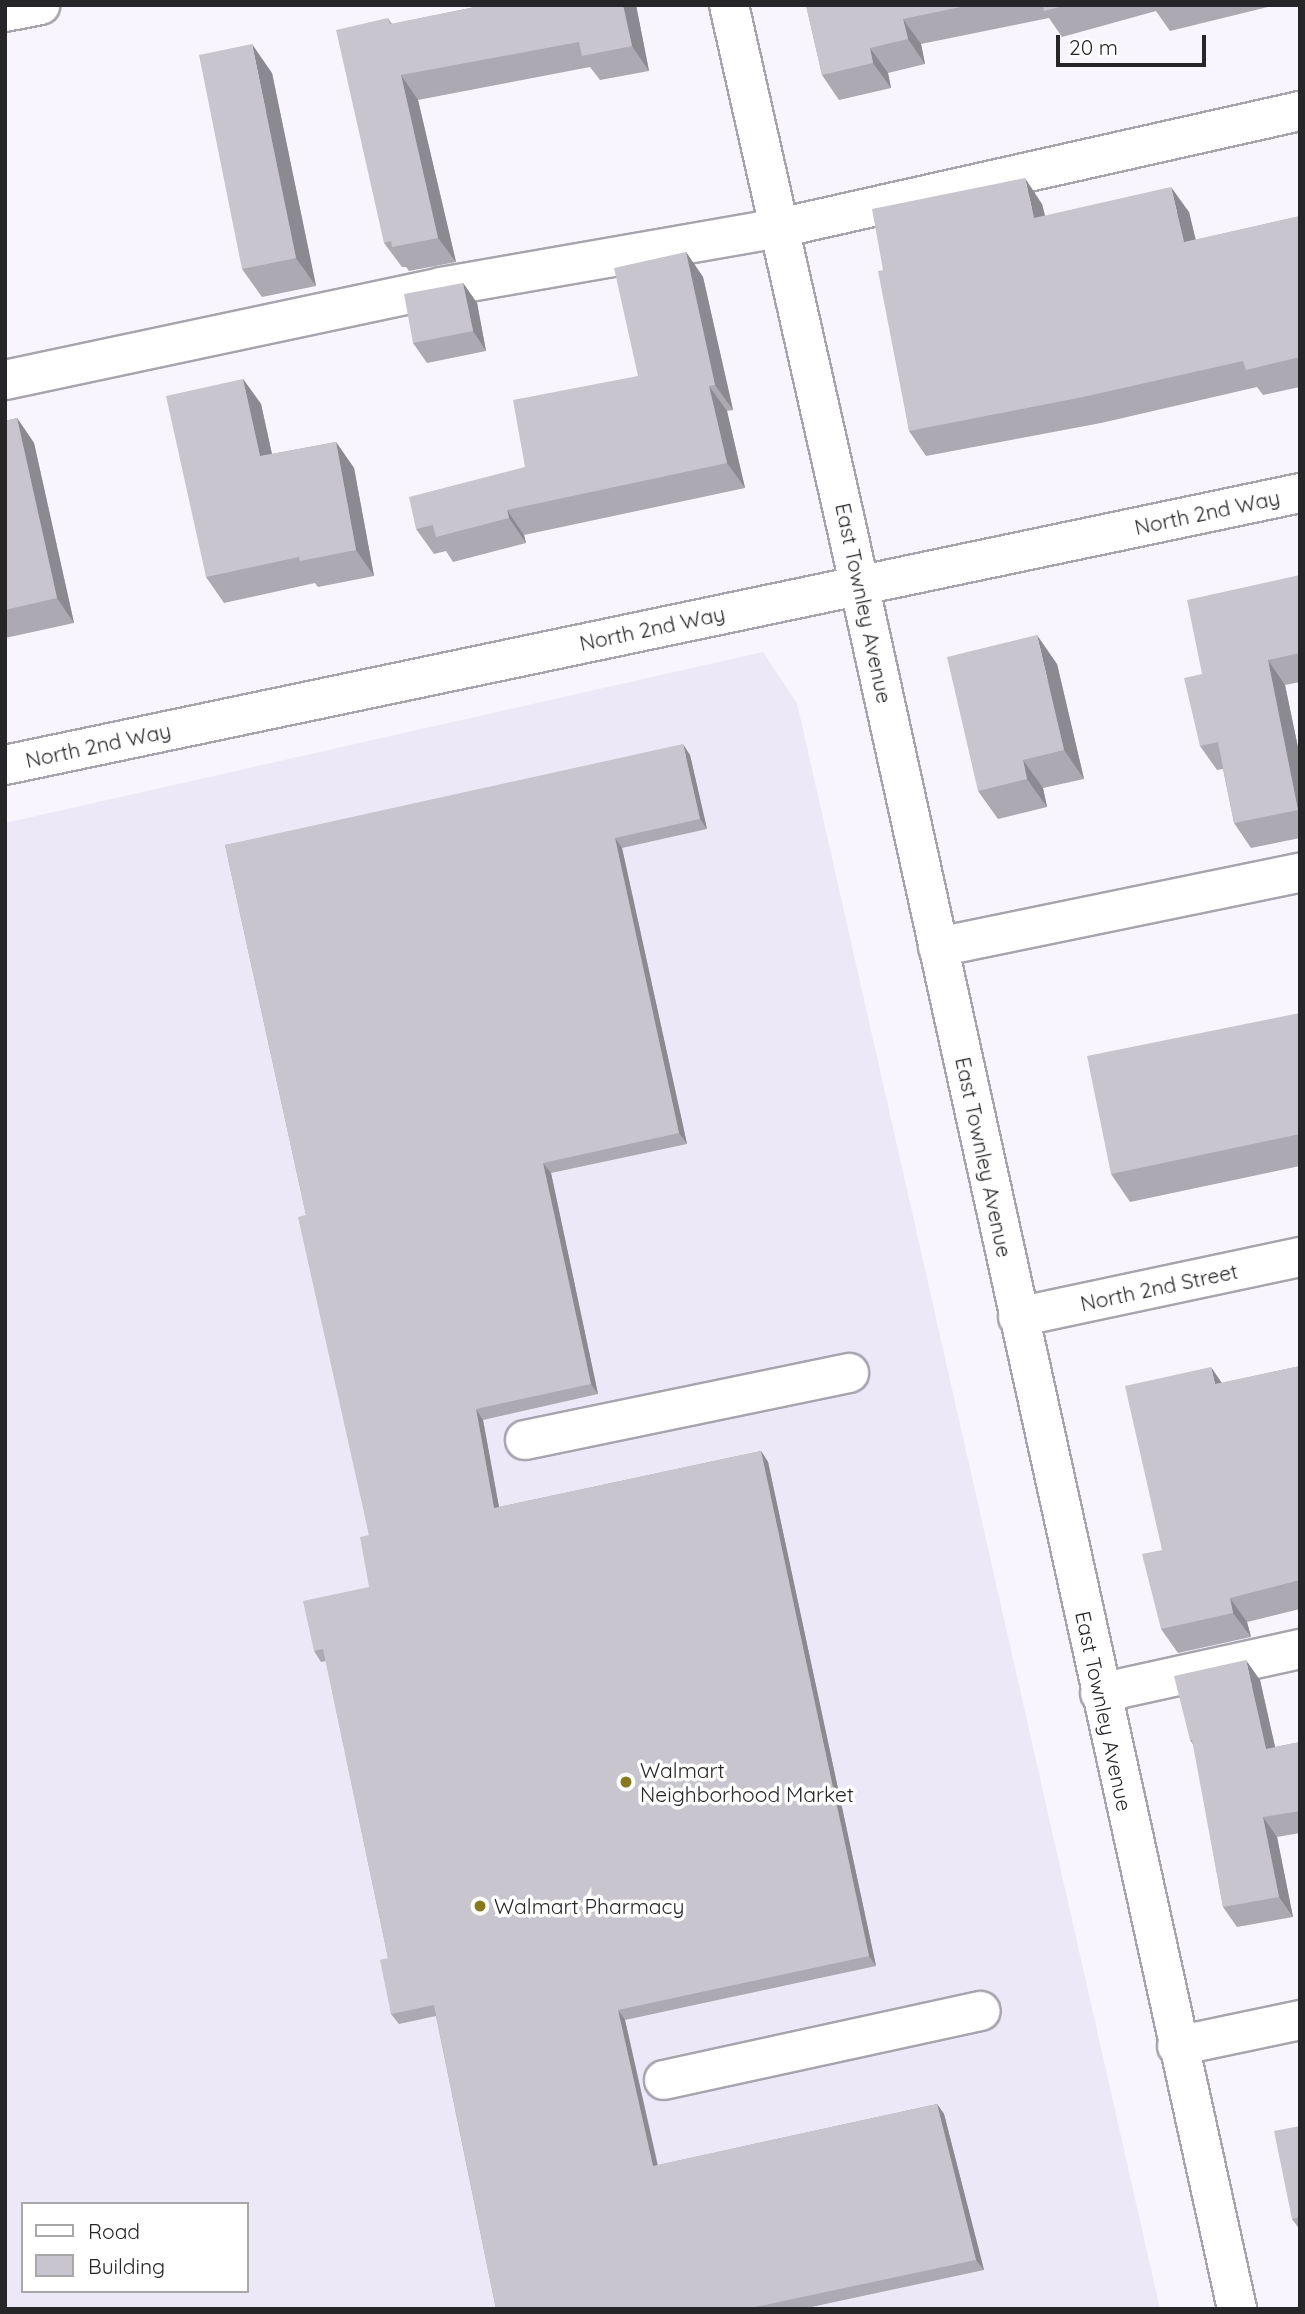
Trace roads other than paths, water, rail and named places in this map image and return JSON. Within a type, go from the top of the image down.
[{"type":"street","points":[[5,12],[40,5]]},
{"type":"street","name":"East Townley Avenue","points":[[729,5],[859,584],[1177,2046],[1237,2309]]},
{"type":"street","points":[[5,380],[441,287],[779,228],[1032,169],[1300,111]]},
{"type":"street","name":"North 2nd Way","points":[[5,765],[1300,493]]},
{"type":"street","points":[[938,947],[1300,873]]},
{"type":"street","name":"North 2nd Street","points":[[1018,1317],[1300,1257]]},
{"type":"street","points":[[525,1440],[849,1374]]},
{"type":"street","points":[[1100,1693],[1300,1649]]},
{"type":"street","points":[[664,2080],[981,2011]]},
{"type":"street","points":[[1177,2046],[1300,2020]]},
{"type":"place","name":"Walmart Neighborhood Market","points":[[626,1782]]},
{"type":"place","name":"Walmart Pharmacy","points":[[480,1906]]}]
